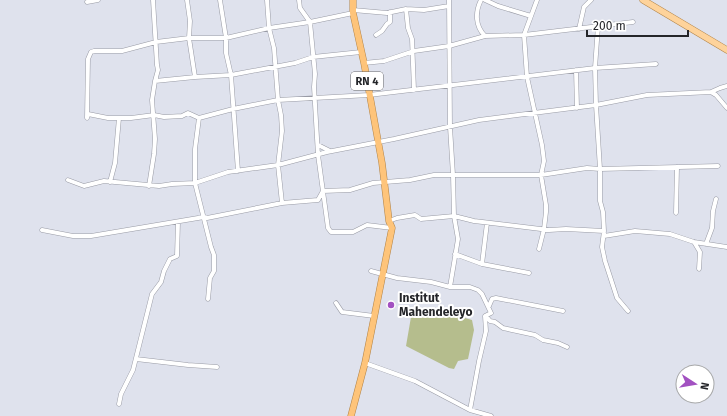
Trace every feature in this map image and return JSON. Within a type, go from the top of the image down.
[{"type":"highway","name":"RN 4","points":[[353,0],[353,11],[364,63],[385,182],[389,221],[392,228]]},
{"type":"highway","points":[[351,416],[365,363],[392,228]]},
{"type":"main road","points":[[645,1],[727,50]]},
{"type":"street","points":[[88,2],[98,0]]},
{"type":"street","points":[[149,186],[154,154],[154,116],[152,100],[158,70],[153,0]]},
{"type":"street","points":[[187,0],[190,21],[189,38],[195,76]]},
{"type":"street","points":[[220,0],[226,38],[226,53],[231,75],[238,171]]},
{"type":"street","points":[[267,0],[281,115],[282,131],[278,165],[282,203]]},
{"type":"street","points":[[299,0],[300,8],[310,22],[316,99],[318,155],[328,228],[331,232],[353,232],[367,225],[392,228]]},
{"type":"street","points":[[449,0],[450,126],[454,216],[458,239],[450,287]]},
{"type":"street","points":[[481,0],[476,16],[482,33],[485,36]]},
{"type":"street","points":[[485,0],[498,6],[531,16]]},
{"type":"street","points":[[537,0],[524,35],[527,77],[536,112],[544,161],[541,175],[546,205],[544,229],[539,249]]},
{"type":"street","points":[[579,29],[584,7],[592,0]]},
{"type":"street","points":[[449,6],[424,10],[406,9],[390,12],[353,11],[310,22],[270,28],[226,38],[189,38],[156,42],[122,51],[94,51],[91,52],[88,59],[87,118],[88,114],[119,118],[182,116],[188,113],[199,118],[233,109],[278,100],[369,95],[576,70],[656,64]]},
{"type":"street","points":[[406,9],[408,28],[412,36],[414,51],[414,90]]},
{"type":"street","points":[[376,35],[390,22],[390,12]]},
{"type":"street","points":[[364,63],[384,61],[414,51],[449,46],[485,36],[524,35],[633,22]]},
{"type":"street","points":[[598,26],[595,68],[600,169],[600,202],[603,212],[604,231],[602,247],[617,298],[622,302],[628,311]]},
{"type":"street","points":[[155,81],[195,76],[231,75],[275,67],[313,57],[361,52]]},
{"type":"street","points":[[576,70],[578,108]]},
{"type":"street","points":[[68,180],[84,186],[100,181],[149,186],[195,183],[228,172],[278,165],[450,126],[536,112],[578,108],[647,95],[710,92],[727,86]]},
{"type":"street","points":[[710,92],[716,95],[727,108]]},
{"type":"street","points":[[110,182],[115,163],[119,118]]},
{"type":"street","points":[[199,118],[195,149],[195,183],[214,255],[214,271],[210,278],[208,299]]},
{"type":"street","points":[[318,145],[331,152]]},
{"type":"street","points":[[323,191],[350,190],[373,183],[410,180],[434,175],[541,175],[586,168],[600,169],[718,166]]},
{"type":"street","points":[[676,213],[677,167]]},
{"type":"street","points":[[42,230],[82,237],[204,217],[207,218],[282,203],[318,200],[323,191]]},
{"type":"street","points":[[706,244],[712,228],[713,211],[716,199]]},
{"type":"street","points":[[389,221],[415,215],[421,219],[454,216],[474,221],[544,229],[604,231]]},
{"type":"street","points":[[119,404],[121,394],[132,375],[152,294],[161,282],[164,271],[170,259],[176,256],[178,222]]},
{"type":"street","points":[[482,264],[487,222]]},
{"type":"street","points":[[604,236],[635,231],[670,234],[694,242],[727,247]]},
{"type":"street","points":[[694,242],[699,248],[700,252],[699,269]]},
{"type":"street","points":[[455,254],[482,264],[529,273]]},
{"type":"street","points":[[371,271],[397,278],[431,282],[450,287],[470,287],[478,290],[489,306],[490,313],[485,316]]},
{"type":"street","points":[[489,306],[492,299],[496,298],[563,311]]},
{"type":"street","points":[[336,303],[342,312],[374,316]]},
{"type":"street","points":[[485,316],[490,321],[495,322],[503,328],[535,335],[543,340],[558,343],[567,347]]},
{"type":"street","points":[[470,410],[486,331],[485,316]]},
{"type":"street","points":[[136,359],[188,365],[218,366]]},
{"type":"street","points":[[365,363],[414,381],[470,410],[491,416]]},
{"type":"green space","points":[[429,312],[444,312],[472,320],[474,330],[468,359],[458,361],[454,369],[449,368],[406,346],[411,317]]},
{"type":"place","name":"Institut Mahendeleyo","points":[[391,305]]}]
